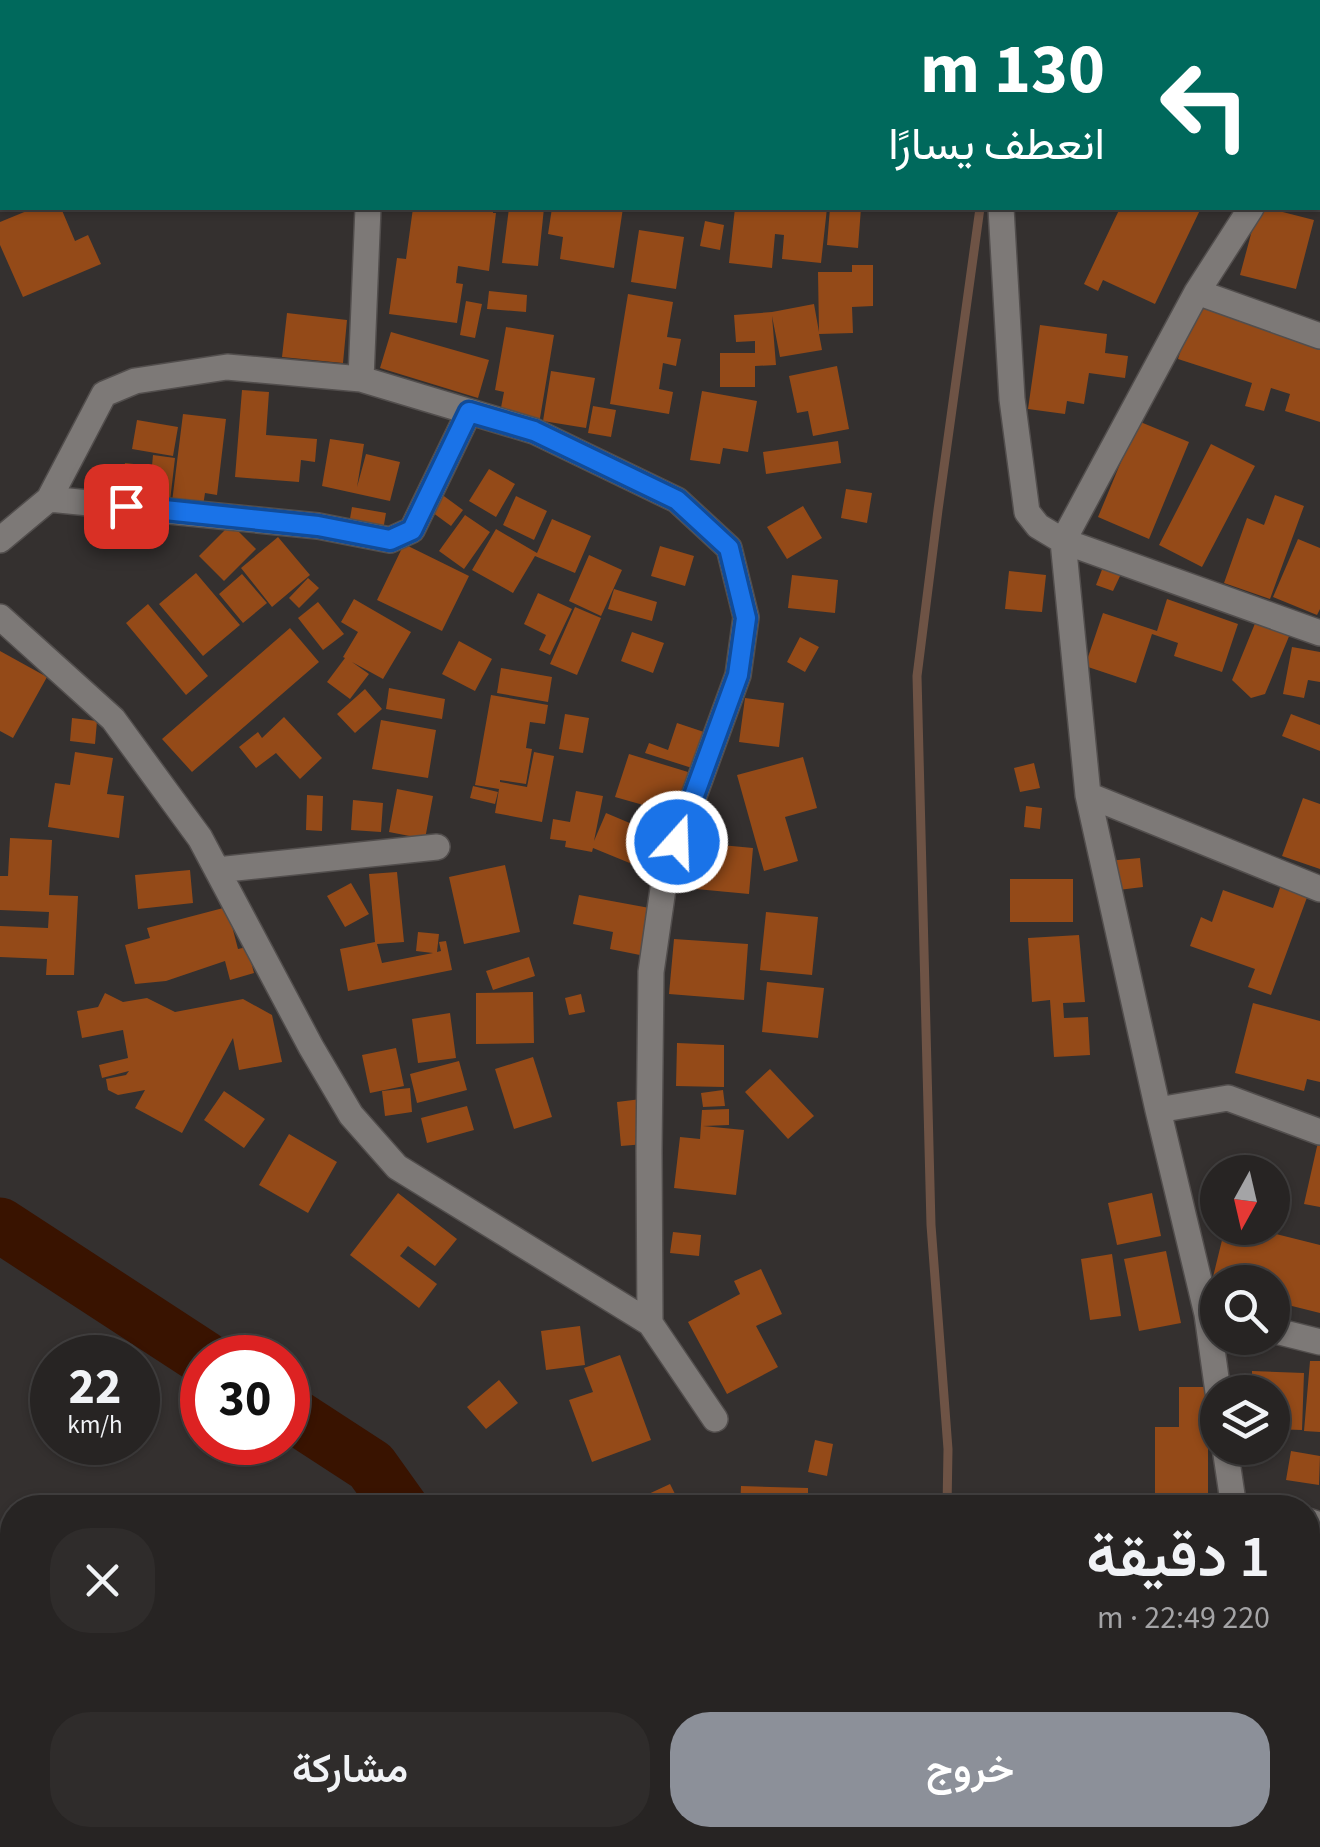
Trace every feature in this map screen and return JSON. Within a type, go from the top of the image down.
[{"type":"street","points":[[361,379],[368,210]]},
{"type":"street","points":[[1001,210],[1012,399],[1027,512],[1038,526],[1063,541],[1320,634]]},
{"type":"street","points":[[1200,1270],[1158,1110],[1088,795],[1063,541],[1197,292],[1250,210]]},
{"type":"street","points":[[1197,292],[1320,336]]},
{"type":"street","points":[[0,540],[49,498],[104,394],[135,381],[227,367],[361,379],[534,431],[677,500],[729,548],[746,618],[738,675],[665,875],[651,972],[650,1323]]},
{"type":"street","points":[[49,498],[318,526],[390,540],[412,530],[469,412]]},
{"type":"street","points":[[0,617],[114,719],[200,838],[351,1115],[397,1166],[650,1323],[715,1419]]},
{"type":"street","points":[[1088,795],[1320,889]]},
{"type":"street","points":[[217,870],[437,846]]},
{"type":"street","points":[[1158,1110],[1228,1098],[1320,1132]]},
{"type":"street","points":[[1290,1334],[1320,1342]]},
{"type":"street","points":[[1229,1465],[1237,1495]]},
{"type":"building","points":[[29,210],[62,210],[75,241],[88,235],[101,264],[23,297],[0,245],[0,222]]},
{"type":"building","points":[[413,210],[496,213],[489,271],[458,266],[456,283],[463,284],[457,323],[389,314],[397,258],[406,259]]},
{"type":"building","points":[[509,210],[544,210],[538,266],[502,263]]},
{"type":"building","points":[[552,210],[623,210],[614,268],[560,259],[563,237],[548,234]]},
{"type":"building","points":[[735,210],[827,210],[821,263],[782,259],[784,235],[775,234],[772,268],[729,263]]},
{"type":"building","points":[[830,210],[861,210],[858,248],[827,245]]},
{"type":"building","points":[[1119,210],[1200,210],[1155,304],[1103,280],[1098,291],[1084,284]]},
{"type":"building","points":[[1257,210],[1275,210],[1314,220],[1296,289],[1240,275]]},
{"type":"building","points":[[705,221],[724,225],[720,250],[700,246]]},
{"type":"building","points":[[639,230],[684,237],[676,289],[631,282]]},
{"type":"building","points":[[852,265],[873,265],[873,306],[852,307],[853,333],[819,334],[822,350],[780,357],[772,316],[776,365],[755,366],[755,387],[720,387],[720,353],[755,353],[755,341],[736,342],[734,315],[814,304],[819,332],[818,272],[852,272]]},
{"type":"building","points":[[489,291],[527,295],[526,312],[487,309]]},
{"type":"building","points":[[628,294],[673,302],[667,337],[681,339],[676,366],[663,363],[659,389],[673,392],[669,414],[610,404]]},
{"type":"building","points":[[466,301],[482,304],[475,338],[460,335]]},
{"type":"building","points":[[1195,305],[1320,345],[1320,422],[1285,411],[1290,394],[1271,388],[1264,411],[1245,406],[1252,383],[1178,359]]},
{"type":"building","points":[[287,313],[347,320],[343,363],[282,357]]},
{"type":"building","points":[[1040,325],[1107,334],[1105,353],[1128,356],[1125,378],[1089,373],[1084,404],[1067,401],[1065,414],[1028,409]]},
{"type":"building","points":[[506,327],[554,335],[539,424],[499,418],[504,392],[495,390]]},
{"type":"building","points":[[391,332],[489,360],[478,398],[380,368]]},
{"type":"building","points":[[837,366],[849,429],[813,436],[808,411],[797,413],[789,376]]},
{"type":"building","points":[[551,371],[595,378],[586,428],[543,421]]},
{"type":"building","points":[[242,390],[269,392],[266,435],[317,439],[315,462],[301,460],[299,482],[235,477]]},
{"type":"building","points":[[702,391],[757,401],[748,452],[723,448],[720,464],[690,460]]},
{"type":"building","points":[[593,406],[616,410],[611,437],[588,433]]},
{"type":"building","points":[[183,414],[226,419],[217,495],[205,493],[203,506],[172,502]]},
{"type":"building","points":[[137,420],[178,427],[173,456],[132,449]]},
{"type":"building","points":[[1138,421],[1189,442],[1149,539],[1098,517]]},
{"type":"building","points":[[330,439],[364,444],[357,487],[366,454],[400,462],[390,501],[322,486]]},
{"type":"building","points":[[838,441],[841,463],[766,474],[763,452]]},
{"type":"building","points":[[1211,444],[1255,466],[1202,567],[1159,545]]},
{"type":"building","points":[[153,455],[175,458],[170,501],[121,495],[125,463],[152,466]]},
{"type":"building","points":[[489,469],[515,484],[496,517],[469,501]]},
{"type":"building","points":[[846,489],[872,493],[867,523],[841,518]]},
{"type":"building","points":[[437,491],[463,510],[451,526],[425,507]]},
{"type":"building","points":[[1275,495],[1304,506],[1270,599],[1224,583],[1247,518],[1264,525]]},
{"type":"building","points":[[516,496],[547,511],[534,540],[503,525]]},
{"type":"building","points":[[803,506],[822,538],[787,559],[767,527]]},
{"type":"building","points":[[352,507],[386,513],[382,536],[348,530]]},
{"type":"building","points":[[465,515],[490,532],[464,569],[439,551]]},
{"type":"building","points":[[552,519],[591,536],[575,573],[535,556],[513,593],[472,570],[496,529],[537,553]]},
{"type":"building","points":[[231,524],[256,549],[224,581],[199,556]]},
{"type":"building","points":[[278,537],[310,575],[272,607],[241,568]]},
{"type":"building","points":[[1298,539],[1320,548],[1317,615],[1273,597]]},
{"type":"building","points":[[404,544],[469,576],[442,631],[377,600]]},
{"type":"building","points":[[660,546],[694,556],[685,586],[651,576]]},
{"type":"building","points":[[589,555],[622,570],[601,616],[569,601]]},
{"type":"building","points":[[1103,567],[1121,574],[1113,591],[1096,585]]},
{"type":"building","points":[[1009,571],[1046,575],[1042,612],[1005,609]]},
{"type":"building","points":[[196,573],[240,625],[203,656],[159,604]]},
{"type":"building","points":[[242,574],[267,603],[243,623],[219,594]]},
{"type":"building","points":[[792,575],[838,580],[835,613],[788,608]]},
{"type":"building","points":[[308,578],[319,588],[299,608],[289,598]]},
{"type":"building","points":[[614,589],[657,602],[652,621],[608,609]]},
{"type":"building","points":[[538,593],[572,609],[550,655],[539,650],[546,635],[524,624]]},
{"type":"building","points":[[354,599],[411,632],[383,679],[352,662],[369,674],[350,699],[327,682],[358,632],[341,622]]},
{"type":"building","points":[[1167,599],[1238,624],[1222,672],[1174,656],[1178,643],[1152,634],[1136,683],[1085,666],[1103,613],[1157,631]]},
{"type":"building","points":[[318,602],[344,634],[323,650],[298,618]]},
{"type":"building","points":[[148,604],[208,676],[186,695],[126,623]]},
{"type":"building","points":[[575,607],[601,618],[577,675],[550,664]]},
{"type":"building","points":[[1256,621],[1290,634],[1265,694],[1251,698],[1232,680]]},
{"type":"building","points":[[290,628],[319,662],[192,772],[162,739]]},
{"type":"building","points":[[632,632],[664,643],[653,673],[621,661]]},
{"type":"building","points":[[800,637],[819,647],[805,672],[787,662]]},
{"type":"building","points":[[459,641],[492,659],[475,691],[442,674]]},
{"type":"building","points":[[1292,647],[1320,652],[1320,682],[1308,680],[1304,698],[1283,694]]},
{"type":"building","points":[[0,651],[47,677],[13,738],[0,731]]},
{"type":"building","points":[[501,668],[552,677],[548,702],[497,693]]},
{"type":"building","points":[[389,688],[445,699],[442,719],[386,709]]},
{"type":"building","points":[[365,689],[382,709],[355,733],[337,714]]},
{"type":"building","points":[[491,695],[548,705],[545,724],[530,722],[526,748],[532,749],[526,784],[500,780],[527,787],[534,752],[554,756],[542,822],[495,813],[499,789],[475,785]]},
{"type":"building","points":[[745,698],[784,703],[779,747],[739,742]]},
{"type":"building","points":[[565,714],[589,718],[583,753],[559,749]]},
{"type":"building","points":[[1291,714],[1320,725],[1320,751],[1282,736]]},
{"type":"building","points":[[284,717],[322,758],[300,779],[276,753],[256,768],[239,747],[258,732],[262,738]]},
{"type":"building","points":[[72,718],[97,721],[95,744],[70,741]]},
{"type":"building","points":[[381,720],[436,730],[428,778],[372,769]]},
{"type":"building","points":[[677,723],[704,732],[692,768],[645,753],[649,743],[668,750]]},
{"type":"building","points":[[75,752],[113,758],[107,794],[124,796],[119,838],[48,827],[55,783],[70,785]]},
{"type":"building","points":[[629,754],[688,772],[675,814],[615,797]]},
{"type":"building","points":[[803,757],[817,808],[785,817],[798,861],[764,871],[737,775]]},
{"type":"building","points":[[1034,763],[1040,788],[1020,792],[1014,768]]},
{"type":"building","points":[[473,786],[498,792],[495,804],[470,798]]},
{"type":"building","points":[[397,789],[433,796],[425,839],[389,832]]},
{"type":"building","points":[[576,791],[603,796],[594,841],[606,813],[651,832],[637,866],[593,848],[592,852],[565,847],[566,841],[550,839],[553,819],[570,822]]},
{"type":"building","points":[[307,795],[323,796],[322,831],[306,830]]},
{"type":"building","points":[[1303,798],[1320,804],[1320,869],[1282,856]]},
{"type":"building","points":[[353,800],[383,803],[381,832],[351,830]]},
{"type":"building","points":[[1026,806],[1042,808],[1040,829],[1024,827]]},
{"type":"building","points":[[10,838],[52,840],[49,895],[78,896],[74,975],[46,975],[47,959],[0,957],[0,926],[48,928],[49,912],[0,910],[0,876],[8,876]]},
{"type":"building","points":[[700,843],[753,848],[749,894],[696,889]]},
{"type":"building","points":[[1140,858],[1143,887],[1110,891],[1107,861]]},
{"type":"building","points":[[505,865],[520,932],[464,944],[449,877]]},
{"type":"building","points":[[190,870],[193,903],[138,909],[135,875]]},
{"type":"building","points":[[397,872],[404,942],[377,944],[382,963],[433,953],[416,951],[418,932],[439,934],[437,952],[441,951],[439,942],[446,941],[452,970],[348,991],[340,949],[375,942],[369,874]]},
{"type":"building","points":[[1010,879],[1073,879],[1073,922],[1010,922]]},
{"type":"building","points":[[1282,882],[1309,892],[1271,995],[1248,987],[1255,969],[1190,946],[1201,917],[1212,922],[1223,890],[1273,908]]},
{"type":"building","points":[[351,883],[369,914],[345,927],[327,896]]},
{"type":"building","points":[[579,895],[655,909],[645,956],[610,949],[613,932],[573,924]]},
{"type":"building","points":[[227,907],[238,949],[247,947],[254,973],[230,980],[225,961],[166,981],[135,984],[125,945],[150,938],[147,928]]},
{"type":"building","points":[[766,912],[818,917],[812,975],[760,970]]},
{"type":"building","points":[[1079,935],[1085,1002],[1063,1003],[1064,1018],[1088,1017],[1090,1055],[1054,1057],[1050,1000],[1032,1002],[1028,938]]},
{"type":"building","points":[[674,939],[748,944],[744,1000],[669,994]]},
{"type":"building","points":[[529,957],[535,976],[493,990],[486,971]]},
{"type":"building","points":[[767,982],[824,988],[818,1038],[762,1032]]},
{"type":"building","points":[[533,992],[534,1043],[476,1044],[476,993]]},
{"type":"building","points":[[105,993],[123,1002],[147,998],[175,1012],[243,999],[272,1015],[282,1062],[239,1070],[233,1038],[182,1133],[135,1108],[145,1090],[118,1095],[108,1090],[106,1079],[129,1071],[102,1078],[99,1065],[128,1058],[123,1030],[82,1038],[77,1011],[98,1007]]},
{"type":"building","points":[[581,994],[585,1012],[569,1015],[565,998]]},
{"type":"building","points":[[1253,1003],[1320,1021],[1320,1082],[1307,1079],[1304,1091],[1235,1073]]},
{"type":"building","points":[[450,1013],[456,1058],[418,1063],[412,1019]]},
{"type":"building","points":[[677,1043],[724,1045],[724,1087],[676,1086]]},
{"type":"building","points":[[396,1048],[404,1086],[370,1093],[362,1055]]},
{"type":"building","points":[[533,1057],[552,1117],[514,1129],[495,1069]]},
{"type":"building","points":[[459,1061],[467,1090],[417,1103],[410,1074]]},
{"type":"building","points":[[770,1069],[814,1116],[788,1139],[745,1092]]},
{"type":"building","points":[[410,1088],[412,1112],[385,1116],[382,1091]]},
{"type":"building","points":[[723,1090],[725,1106],[703,1107],[701,1093]]},
{"type":"building","points":[[224,1091],[265,1119],[244,1148],[204,1120]]},
{"type":"building","points":[[641,1099],[645,1144],[621,1146],[617,1102]]},
{"type":"building","points":[[467,1106],[474,1130],[427,1143],[421,1118]]},
{"type":"building","points":[[729,1109],[729,1125],[703,1126],[744,1130],[736,1195],[674,1188],[680,1137],[700,1139],[702,1110]]},
{"type":"building","points":[[289,1134],[337,1162],[308,1213],[259,1185]]},
{"type":"building","points":[[1320,1142],[1320,1207],[1304,1204]]},
{"type":"building","points":[[398,1193],[457,1239],[435,1266],[408,1246],[400,1256],[437,1284],[419,1308],[350,1255]]},
{"type":"building","points":[[1152,1193],[1161,1236],[1117,1245],[1108,1203]]},
{"type":"building","points":[[673,1232],[701,1235],[699,1256],[670,1253]]},
{"type":"building","points":[[1290,1238],[1320,1245],[1320,1313],[1290,1306],[1290,1265],[1216,1265],[1221,1245],[1290,1245]]},
{"type":"building","points":[[1166,1251],[1181,1323],[1139,1331],[1124,1259]]},
{"type":"building","points":[[1112,1254],[1121,1316],[1090,1320],[1081,1259]]},
{"type":"building","points":[[761,1269],[782,1314],[756,1326],[778,1367],[727,1394],[688,1322],[740,1294],[734,1281]]},
{"type":"building","points":[[580,1326],[585,1365],[546,1370],[541,1331]]},
{"type":"building","points":[[620,1355],[651,1440],[592,1462],[569,1400],[593,1392],[584,1368]]},
{"type":"building","points":[[1310,1361],[1320,1361],[1320,1432],[1304,1431]]},
{"type":"building","points":[[1252,1371],[1304,1373],[1302,1430],[1290,1430],[1290,1375],[1252,1375]]},
{"type":"building","points":[[499,1380],[518,1403],[486,1429],[467,1407]]},
{"type":"building","points":[[1179,1387],[1200,1387],[1200,1465],[1208,1465],[1208,1495],[1155,1495],[1155,1427],[1179,1427]]},
{"type":"building","points":[[815,1440],[833,1444],[827,1476],[808,1472]]},
{"type":"building","points":[[1291,1451],[1320,1456],[1319,1485],[1286,1480]]},
{"type":"building","points":[[670,1484],[676,1495],[646,1495]]},
{"type":"building","points":[[741,1486],[808,1488],[808,1495],[741,1495]]},
{"type":"waterway","points":[[947,1495],[948,1449],[931,1225],[917,676],[980,210]]},
{"type":"waterway","points":[[0,1225],[180,1342]]},
{"type":"waterway","points":[[310,1426],[371,1466],[392,1495]]},
{"type":"route","points":[[126,506],[318,526],[390,540],[412,530],[469,412],[534,431],[677,500],[729,548],[746,618],[738,675],[677,842]]}]
